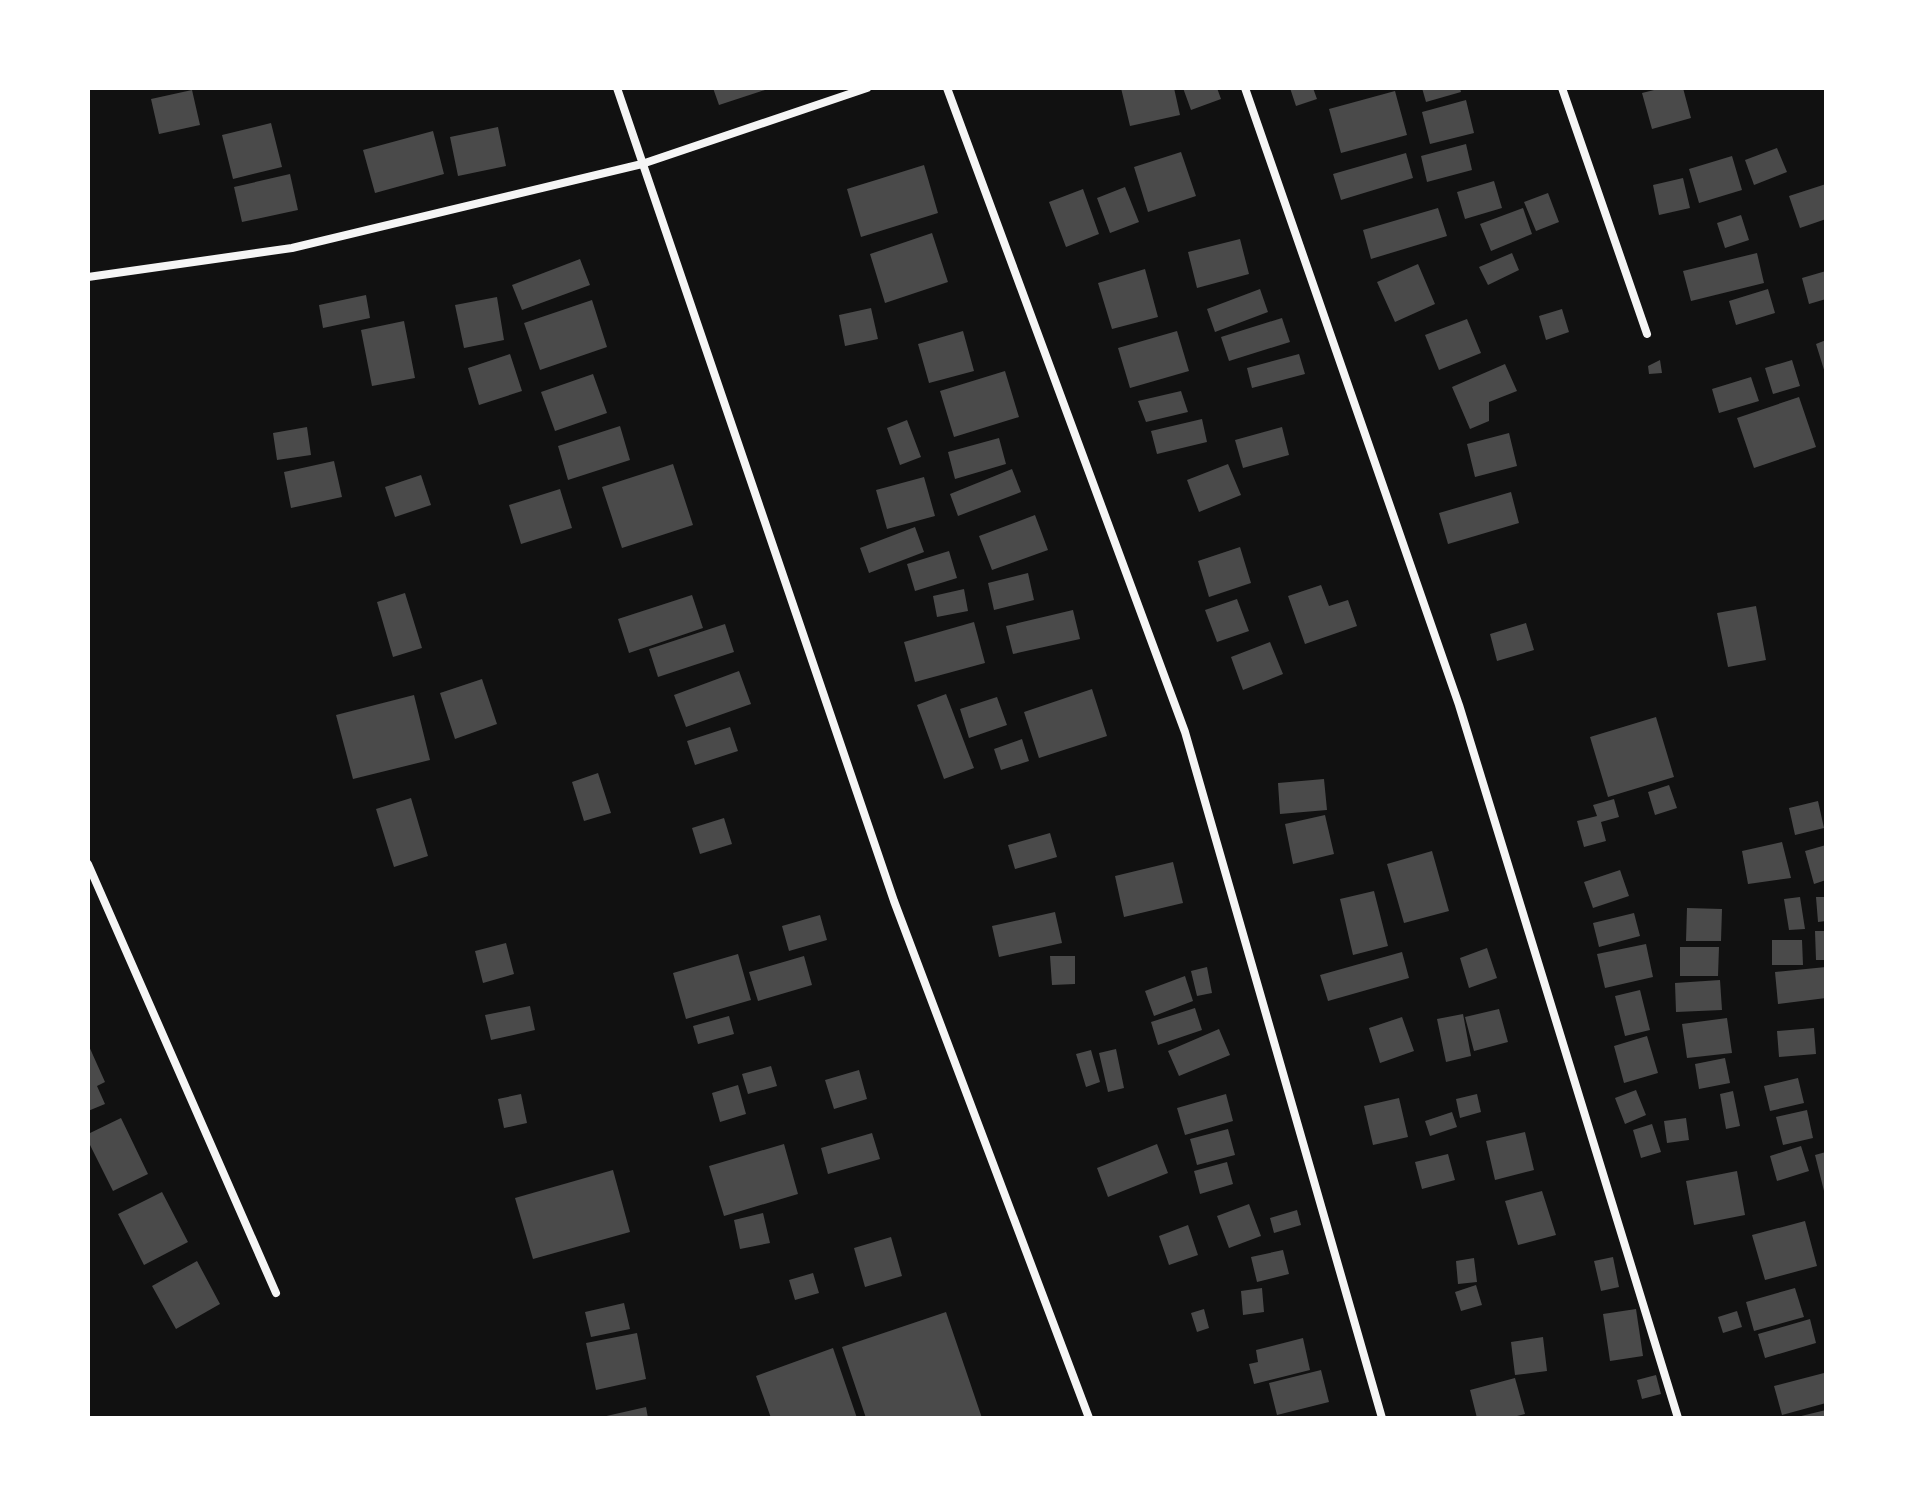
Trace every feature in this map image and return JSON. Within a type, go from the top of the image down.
[{"type":"street","points":[[617,88],[894,901],[1089,1418]]},
{"type":"street","points":[[88,277],[292,248],[642,164],[867,88]]},
{"type":"street","points":[[947,88],[1185,732],[1382,1418]]},
{"type":"street","points":[[1245,88],[1459,705],[1678,1418]]},
{"type":"street","points":[[1562,88],[1647,334]]},
{"type":"street","points":[[88,864],[276,1293]]},
{"type":"building","points":[[713,88],[768,88],[768,89],[719,105]]},
{"type":"building","points":[[1121,88],[1174,88],[1180,115],[1130,126]]},
{"type":"building","points":[[1183,88],[1217,88],[1221,99],[1191,110]]},
{"type":"building","points":[[1290,88],[1313,88],[1317,99],[1296,106]]},
{"type":"building","points":[[1422,88],[1460,88],[1461,92],[1426,102]]},
{"type":"building","points":[[1662,88],[1683,88],[1691,118],[1652,129],[1642,93]]},
{"type":"building","points":[[192,90],[200,125],[159,134],[151,99]]},
{"type":"building","points":[[1395,91],[1407,135],[1341,153],[1329,109]]},
{"type":"building","points":[[1466,100],[1474,133],[1430,144],[1422,112]]},
{"type":"building","points":[[271,123],[282,167],[233,179],[222,135]]},
{"type":"building","points":[[498,127],[506,166],[458,176],[450,137]]},
{"type":"building","points":[[433,131],[444,174],[375,193],[363,150]]},
{"type":"building","points":[[1466,144],[1472,170],[1427,182],[1421,156]]},
{"type":"building","points":[[1777,148],[1787,172],[1754,185],[1745,160]]},
{"type":"building","points":[[1181,152],[1196,196],[1148,212],[1134,167]]},
{"type":"building","points":[[1406,153],[1413,178],[1341,200],[1333,174]]},
{"type":"building","points":[[1732,156],[1742,190],[1699,203],[1689,169]]},
{"type":"building","points":[[924,165],[938,213],[861,237],[847,189]]},
{"type":"building","points":[[290,174],[298,210],[242,222],[234,187]]},
{"type":"building","points":[[1683,178],[1690,208],[1659,215],[1653,185]]},
{"type":"building","points":[[1494,181],[1502,208],[1465,219],[1457,192]]},
{"type":"building","points":[[1826,184],[1826,219],[1800,228],[1789,196]]},
{"type":"building","points":[[1125,187],[1139,222],[1110,233],[1097,198]]},
{"type":"building","points":[[1083,189],[1099,234],[1066,247],[1049,202]]},
{"type":"building","points":[[1548,193],[1559,222],[1536,231],[1524,202]]},
{"type":"building","points":[[1438,208],[1447,236],[1371,259],[1363,230]]},
{"type":"building","points":[[1523,208],[1532,234],[1491,251],[1480,224]]},
{"type":"building","points":[[1741,215],[1749,240],[1725,248],[1717,223]]},
{"type":"building","points":[[932,233],[948,282],[885,303],[870,254]]},
{"type":"building","points":[[1240,239],[1249,274],[1197,288],[1188,252]]},
{"type":"building","points":[[1512,253],[1519,270],[1488,285],[1479,267]]},
{"type":"building","points":[[1757,253],[1764,283],[1691,301],[1683,271]]},
{"type":"building","points":[[580,259],[590,285],[522,310],[512,285]]},
{"type":"building","points":[[1418,264],[1435,304],[1395,322],[1377,282]]},
{"type":"building","points":[[1145,269],[1158,317],[1112,329],[1098,283]]},
{"type":"building","points":[[1826,271],[1826,299],[1809,304],[1802,278]]},
{"type":"building","points":[[1260,289],[1268,312],[1215,332],[1207,309]]},
{"type":"building","points":[[1768,289],[1775,313],[1736,325],[1729,301]]},
{"type":"building","points":[[366,295],[370,318],[323,328],[319,305]]},
{"type":"building","points":[[497,297],[504,340],[464,348],[455,305]]},
{"type":"building","points":[[592,300],[607,347],[540,370],[524,323]]},
{"type":"building","points":[[871,308],[878,339],[845,346],[839,315]]},
{"type":"building","points":[[1562,309],[1569,332],[1546,340],[1539,316]]},
{"type":"building","points":[[1282,318],[1290,342],[1229,361],[1221,337]]},
{"type":"building","points":[[1467,319],[1481,353],[1439,370],[1425,335]]},
{"type":"building","points":[[404,321],[415,378],[372,386],[361,330]]},
{"type":"building","points":[[963,331],[974,371],[929,383],[918,344]]},
{"type":"building","points":[[1177,331],[1189,371],[1130,388],[1118,348]]},
{"type":"building","points":[[1826,340],[1826,373],[1825,373],[1816,344]]},
{"type":"building","points":[[510,354],[522,391],[479,405],[468,368]]},
{"type":"building","points":[[1299,354],[1305,374],[1252,388],[1247,368]]},
{"type":"building","points":[[1660,360],[1662,373],[1649,374],[1648,366]]},
{"type":"building","points":[[1792,360],[1800,386],[1773,394],[1765,368]]},
{"type":"building","points":[[1505,364],[1517,391],[1489,402],[1489,421],[1470,429],[1452,387]]},
{"type":"building","points":[[1005,371],[1019,417],[954,437],[940,391]]},
{"type":"building","points":[[593,374],[607,413],[555,431],[541,392]]},
{"type":"building","points":[[1751,377],[1759,401],[1719,413],[1712,389]]},
{"type":"building","points":[[1181,391],[1188,412],[1146,422],[1138,401]]},
{"type":"building","points":[[1799,397],[1816,447],[1754,468],[1737,418]]},
{"type":"building","points":[[1202,419],[1207,442],[1157,454],[1151,431]]},
{"type":"building","points":[[907,420],[921,457],[900,465],[887,428]]},
{"type":"building","points":[[620,426],[630,460],[568,480],[558,446]]},
{"type":"building","points":[[307,427],[311,455],[277,460],[273,433]]},
{"type":"building","points":[[1282,427],[1289,455],[1243,468],[1235,440]]},
{"type":"building","points":[[1509,433],[1517,466],[1475,477],[1467,444]]},
{"type":"building","points":[[999,438],[1006,464],[955,479],[948,452]]},
{"type":"building","points":[[334,461],[342,497],[291,508],[284,472]]},
{"type":"building","points":[[673,464],[693,525],[622,548],[602,487]]},
{"type":"building","points":[[1228,464],[1241,495],[1199,512],[1187,480]]},
{"type":"building","points":[[1012,469],[1021,492],[958,516],[950,494]]},
{"type":"building","points":[[421,475],[431,505],[395,517],[385,487]]},
{"type":"building","points":[[924,477],[935,516],[887,529],[876,490]]},
{"type":"building","points":[[560,489],[572,528],[521,544],[509,505]]},
{"type":"building","points":[[1511,492],[1519,523],[1448,544],[1439,513]]},
{"type":"building","points":[[1035,515],[1048,550],[992,570],[979,536]]},
{"type":"building","points":[[915,527],[924,552],[869,573],[860,548]]},
{"type":"building","points":[[1240,547],[1251,583],[1209,597],[1198,561]]},
{"type":"building","points":[[949,551],[957,578],[915,591],[907,564]]},
{"type":"building","points":[[1028,573],[1034,600],[994,610],[988,583]]},
{"type":"building","points":[[1321,585],[1329,606],[1348,600],[1357,626],[1305,644],[1288,596]]},
{"type":"building","points":[[964,589],[968,611],[937,617],[933,596]]},
{"type":"building","points":[[405,593],[422,648],[393,657],[377,602]]},
{"type":"building","points":[[692,595],[703,628],[629,653],[618,619]]},
{"type":"building","points":[[1237,599],[1249,631],[1217,642],[1205,610]]},
{"type":"building","points":[[1756,606],[1766,660],[1728,667],[1717,613]]},
{"type":"building","points":[[1073,610],[1080,639],[1013,654],[1006,626]]},
{"type":"building","points":[[974,622],[985,663],[915,682],[904,642]]},
{"type":"building","points":[[1526,623],[1534,650],[1497,661],[1490,634]]},
{"type":"building","points":[[725,624],[734,652],[658,677],[649,649]]},
{"type":"building","points":[[1270,642],[1283,674],[1243,690],[1231,657]]},
{"type":"building","points":[[739,671],[751,704],[686,727],[674,695]]},
{"type":"building","points":[[482,679],[497,724],[455,739],[440,693]]},
{"type":"building","points":[[1092,689],[1107,736],[1039,758],[1024,712]]},
{"type":"building","points":[[946,694],[974,768],[944,779],[917,705]]},
{"type":"building","points":[[414,695],[430,760],[353,779],[336,715]]},
{"type":"building","points":[[997,697],[1007,725],[969,738],[960,709]]},
{"type":"building","points":[[1656,717],[1674,777],[1608,797],[1590,737]]},
{"type":"building","points":[[730,727],[738,751],[695,765],[687,741]]},
{"type":"building","points":[[1022,739],[1029,761],[1001,770],[994,749]]},
{"type":"building","points":[[598,773],[611,813],[584,821],[572,782]]},
{"type":"building","points":[[1324,779],[1327,810],[1280,814],[1278,783]]},
{"type":"building","points":[[1669,785],[1677,808],[1655,815],[1648,792]]},
{"type":"building","points":[[411,798],[428,856],[394,867],[376,809]]},
{"type":"building","points":[[1614,799],[1619,817],[1601,822],[1606,841],[1584,847],[1577,821],[1597,816],[1593,805]]},
{"type":"building","points":[[1818,801],[1824,828],[1795,835],[1789,808]]},
{"type":"building","points":[[1325,815],[1334,854],[1293,864],[1285,824]]},
{"type":"building","points":[[724,818],[732,844],[700,854],[692,828]]},
{"type":"building","points":[[1050,833],[1057,857],[1015,869],[1008,845]]},
{"type":"building","points":[[1782,842],[1791,878],[1748,884],[1742,851]]},
{"type":"building","points":[[1826,845],[1826,880],[1814,884],[1805,851]]},
{"type":"building","points":[[1432,851],[1449,911],[1404,923],[1387,864]]},
{"type":"building","points":[[1173,862],[1183,903],[1124,917],[1115,876]]},
{"type":"building","points":[[1620,870],[1629,896],[1593,908],[1584,882]]},
{"type":"building","points":[[1374,891],[1388,946],[1353,955],[1340,899]]},
{"type":"building","points":[[1800,897],[1805,929],[1789,930],[1784,899]]},
{"type":"building","points":[[1816,897],[1826,897],[1826,921],[1818,922]]},
{"type":"building","points":[[1687,908],[1722,909],[1721,941],[1686,941]]},
{"type":"building","points":[[1055,912],[1062,943],[999,957],[992,926]]},
{"type":"building","points":[[1634,913],[1640,936],[1599,947],[1593,923]]},
{"type":"building","points":[[820,915],[827,940],[789,951],[782,926]]},
{"type":"building","points":[[1815,931],[1826,931],[1826,960],[1816,960]]},
{"type":"building","points":[[1772,940],[1802,940],[1803,965],[1772,965]]},
{"type":"building","points":[[506,943],[514,974],[483,983],[475,951]]},
{"type":"building","points":[[1646,944],[1653,977],[1605,988],[1597,954]]},
{"type":"building","points":[[1680,947],[1719,947],[1718,976],[1680,976]]},
{"type":"building","points":[[1487,948],[1497,978],[1469,988],[1460,958]]},
{"type":"building","points":[[1402,952],[1409,978],[1328,1001],[1320,975]]},
{"type":"building","points":[[738,954],[751,1000],[686,1019],[673,973]]},
{"type":"building","points":[[804,956],[812,985],[758,1001],[749,972]]},
{"type":"building","points":[[1050,956],[1075,956],[1075,984],[1052,985]]},
{"type":"building","points":[[1207,967],[1212,993],[1197,996],[1191,971]]},
{"type":"building","points":[[1826,967],[1826,998],[1778,1004],[1775,972]]},
{"type":"building","points":[[1185,976],[1193,1001],[1154,1016],[1145,991]]},
{"type":"building","points":[[1720,980],[1722,1010],[1676,1012],[1675,983]]},
{"type":"building","points":[[1640,990],[1650,1030],[1625,1036],[1615,996]]},
{"type":"building","points":[[530,1006],[535,1030],[491,1040],[485,1015]]},
{"type":"building","points":[[1195,1008],[1202,1030],[1158,1045],[1151,1022]]},
{"type":"building","points":[[1499,1009],[1508,1042],[1474,1051],[1465,1017]]},
{"type":"building","points":[[1463,1014],[1471,1056],[1446,1062],[1437,1019]]},
{"type":"building","points":[[729,1016],[734,1034],[698,1044],[693,1026]]},
{"type":"building","points":[[1402,1017],[1414,1051],[1380,1063],[1369,1028]]},
{"type":"building","points":[[1727,1018],[1732,1053],[1687,1058],[1682,1024]]},
{"type":"building","points":[[1814,1028],[1816,1054],[1779,1057],[1777,1031]]},
{"type":"building","points":[[1219,1029],[1230,1055],[1179,1076],[1168,1051]]},
{"type":"building","points":[[1647,1036],[1658,1073],[1624,1083],[1614,1046]]},
{"type":"building","points":[[88,1044],[105,1082],[97,1086],[105,1104],[88,1111]]},
{"type":"building","points":[[1116,1049],[1124,1088],[1108,1092],[1099,1053]]},
{"type":"building","points":[[1091,1050],[1100,1082],[1086,1087],[1076,1054]]},
{"type":"building","points":[[1725,1058],[1730,1083],[1699,1089],[1695,1064]]},
{"type":"building","points":[[771,1066],[777,1086],[748,1094],[742,1074]]},
{"type":"building","points":[[859,1070],[867,1099],[834,1109],[825,1080]]},
{"type":"building","points":[[1798,1078],[1804,1103],[1770,1111],[1764,1086]]},
{"type":"building","points":[[738,1085],[746,1114],[720,1122],[712,1093]]},
{"type":"building","points":[[1636,1090],[1646,1115],[1625,1124],[1615,1098]]},
{"type":"building","points":[[1733,1091],[1740,1126],[1726,1129],[1720,1094]]},
{"type":"building","points":[[521,1094],[527,1123],[504,1128],[498,1099]]},
{"type":"building","points":[[1226,1094],[1233,1121],[1185,1135],[1177,1108]]},
{"type":"building","points":[[1477,1094],[1481,1112],[1460,1118],[1456,1099]]},
{"type":"building","points":[[1399,1098],[1408,1137],[1373,1145],[1364,1106]]},
{"type":"building","points":[[1807,1110],[1813,1138],[1783,1145],[1776,1117]]},
{"type":"building","points":[[1452,1112],[1457,1127],[1430,1136],[1425,1121]]},
{"type":"building","points":[[121,1118],[148,1174],[113,1191],[88,1141],[88,1134]]},
{"type":"building","points":[[1686,1118],[1689,1140],[1667,1143],[1664,1121]]},
{"type":"building","points":[[1652,1124],[1661,1152],[1641,1158],[1633,1130]]},
{"type":"building","points":[[1228,1129],[1235,1155],[1197,1165],[1190,1139]]},
{"type":"building","points":[[1525,1132],[1534,1170],[1495,1180],[1486,1141]]},
{"type":"building","points":[[872,1133],[880,1159],[828,1174],[821,1148]]},
{"type":"building","points":[[784,1144],[798,1194],[724,1216],[709,1166]]},
{"type":"building","points":[[1157,1144],[1168,1173],[1108,1197],[1097,1168]]},
{"type":"building","points":[[1801,1146],[1809,1171],[1777,1181],[1770,1156]]},
{"type":"building","points":[[1826,1152],[1826,1195],[1825,1195],[1815,1155]]},
{"type":"building","points":[[1448,1154],[1455,1180],[1422,1189],[1415,1162]]},
{"type":"building","points":[[1227,1162],[1233,1184],[1200,1194],[1194,1171]]},
{"type":"building","points":[[613,1170],[630,1232],[533,1259],[515,1198]]},
{"type":"building","points":[[1737,1171],[1745,1215],[1694,1225],[1686,1181]]},
{"type":"building","points":[[1542,1191],[1556,1235],[1518,1245],[1505,1201]]},
{"type":"building","points":[[162,1192],[188,1242],[144,1265],[118,1214]]},
{"type":"building","points":[[1249,1204],[1261,1236],[1229,1248],[1217,1216]]},
{"type":"building","points":[[1297,1210],[1301,1225],[1274,1233],[1270,1218]]},
{"type":"building","points":[[763,1213],[770,1243],[740,1249],[734,1220]]},
{"type":"building","points":[[1805,1221],[1817,1266],[1765,1280],[1752,1235]]},
{"type":"building","points":[[1188,1225],[1198,1255],[1169,1265],[1159,1236]]},
{"type":"building","points":[[891,1237],[902,1276],[865,1287],[854,1248]]},
{"type":"building","points":[[1283,1250],[1289,1274],[1257,1282],[1251,1257]]},
{"type":"building","points":[[1613,1257],[1619,1287],[1601,1291],[1594,1261]]},
{"type":"building","points":[[1474,1258],[1477,1282],[1458,1284],[1456,1261]]},
{"type":"building","points":[[197,1261],[220,1304],[176,1329],[152,1286]]},
{"type":"building","points":[[813,1273],[819,1293],[795,1300],[789,1280]]},
{"type":"building","points":[[1476,1285],[1482,1305],[1461,1311],[1455,1292]]},
{"type":"building","points":[[1262,1288],[1264,1312],[1243,1315],[1241,1291]]},
{"type":"building","points":[[1795,1288],[1804,1317],[1754,1331],[1746,1302]]},
{"type":"building","points":[[624,1303],[630,1329],[591,1337],[585,1312]]},
{"type":"building","points":[[1204,1309],[1209,1328],[1197,1332],[1191,1313]]},
{"type":"building","points":[[1636,1309],[1643,1356],[1610,1361],[1603,1314]]},
{"type":"building","points":[[1737,1311],[1742,1327],[1723,1333],[1718,1317]]},
{"type":"building","points":[[946,1312],[982,1418],[866,1418],[842,1347]]},
{"type":"building","points":[[1810,1319],[1816,1343],[1765,1358],[1758,1334]]},
{"type":"building","points":[[637,1333],[646,1379],[596,1390],[586,1343]]},
{"type":"building","points":[[1543,1337],[1547,1371],[1515,1375],[1511,1342]]},
{"type":"building","points":[[1303,1338],[1310,1370],[1254,1384],[1249,1364],[1258,1362],[1256,1350]]},
{"type":"building","points":[[833,1348],[857,1418],[771,1418],[756,1376]]},
{"type":"building","points":[[1321,1370],[1329,1402],[1277,1415],[1269,1383]]},
{"type":"building","points":[[1824,1373],[1826,1403],[1782,1415],[1774,1386]]},
{"type":"building","points":[[1656,1375],[1661,1394],[1642,1399],[1637,1380]]},
{"type":"building","points":[[1515,1378],[1525,1414],[1509,1418],[1477,1418],[1470,1390]]},
{"type":"building","points":[[646,1407],[648,1418],[602,1418],[602,1417]]},
{"type":"building","points":[[1826,1410],[1826,1418],[1797,1418],[1797,1417]]}]
